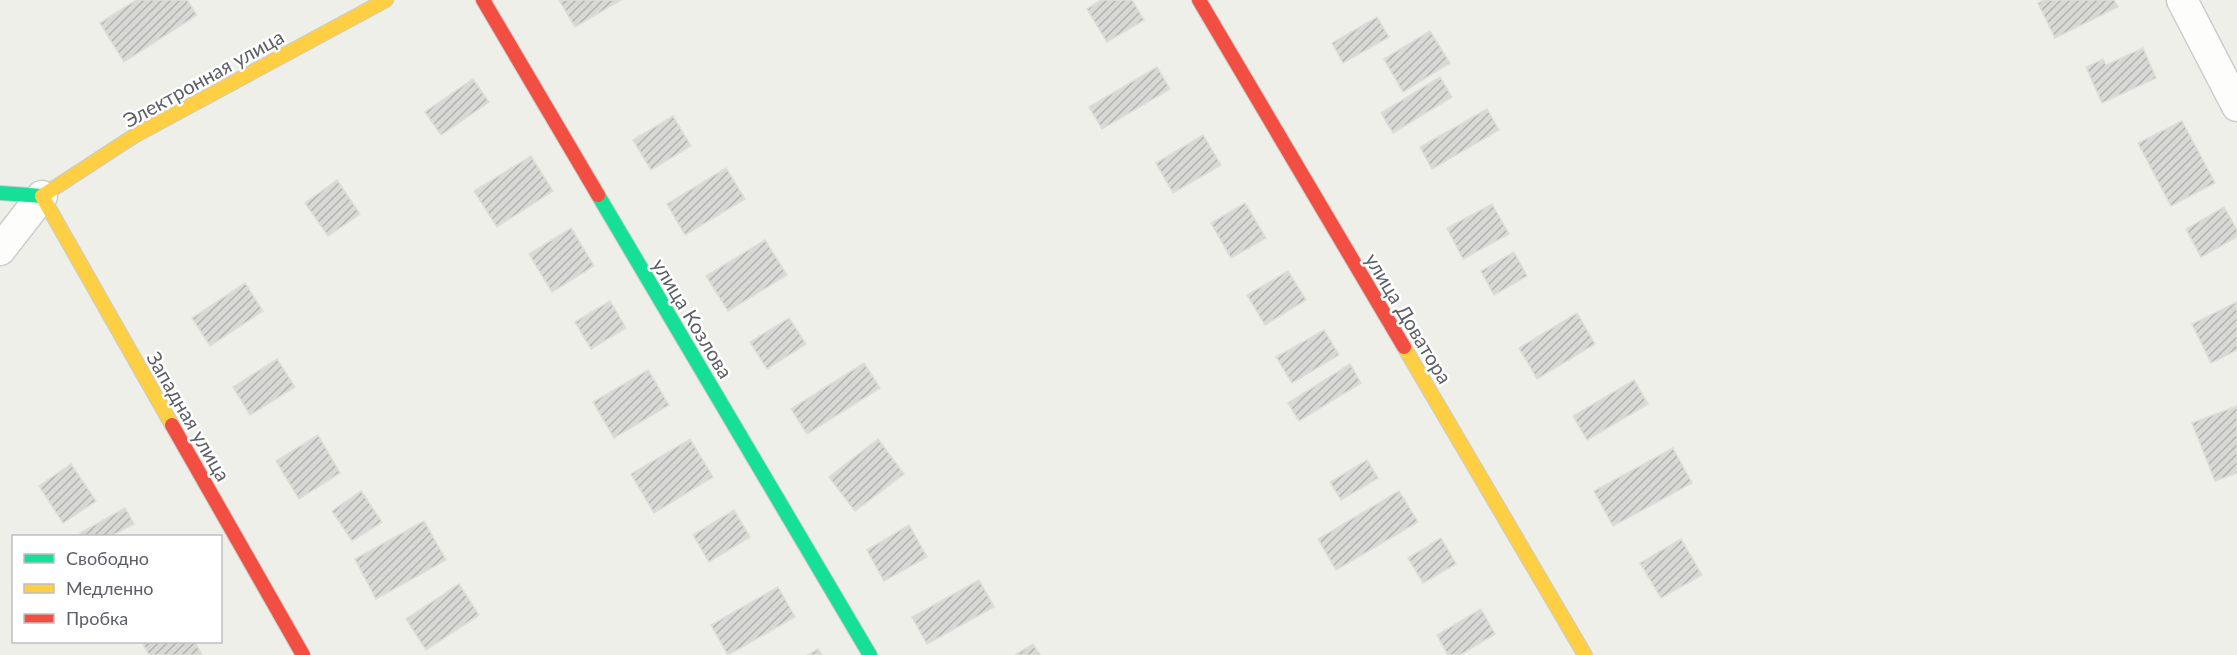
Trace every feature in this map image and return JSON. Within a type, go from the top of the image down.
[{"type":"street","name":"Электронная улица","points":[[42,196],[134,136],[386,0]]},
{"type":"street","name":"улица Козлова","points":[[483,0],[870,655]]},
{"type":"street","name":"улица Доватора","points":[[1199,0],[1585,655]]},
{"type":"street","points":[[2182,0],[2237,106]]},
{"type":"street","points":[[0,193],[42,196]]},
{"type":"street","points":[[0,250],[42,196]]},
{"type":"street","name":"Западная улица","points":[[42,196],[303,655]]},
{"type":"building","points":[[136,0],[187,0],[197,15],[124,62],[100,23]]},
{"type":"building","points":[[559,0],[621,0],[575,27]]},
{"type":"building","points":[[1101,0],[1132,0],[1144,20],[1107,42],[1087,9]]},
{"type":"building","points":[[2044,0],[2114,0],[2118,7],[2055,38],[2038,3]]},
{"type":"building","points":[[1377,17],[1389,37],[1343,63],[1332,43]]},
{"type":"building","points":[[1430,31],[1450,63],[1403,92],[1384,59]]},
{"type":"building","points":[[2143,48],[2156,78],[2102,103],[2086,67],[2103,59],[2106,65]]},
{"type":"building","points":[[1157,67],[1170,89],[1102,129],[1089,107]]},
{"type":"building","points":[[1440,77],[1452,97],[1393,133],[1381,113]]},
{"type":"building","points":[[473,79],[489,102],[441,135],[425,112]]},
{"type":"building","points":[[1487,109],[1499,130],[1432,169],[1420,147]]},
{"type":"building","points":[[673,116],[691,146],[651,170],[633,140]]},
{"type":"building","points":[[2182,121],[2215,183],[2171,206],[2138,143]]},
{"type":"building","points":[[1203,135],[1221,165],[1173,193],[1156,163]]},
{"type":"building","points":[[531,156],[553,191],[497,227],[474,191]]},
{"type":"building","points":[[726,168],[745,199],[685,235],[667,204]]},
{"type":"building","points":[[337,180],[360,214],[328,236],[305,203]]},
{"type":"building","points":[[1245,203],[1266,238],[1231,258],[1211,223]]},
{"type":"building","points":[[1492,204],[1509,234],[1463,259],[1447,228]]},
{"type":"building","points":[[2224,207],[2237,230],[2237,237],[2201,257],[2186,229]]},
{"type":"building","points":[[571,228],[594,266],[552,292],[529,254]]},
{"type":"building","points":[[765,240],[787,275],[728,311],[706,276]]},
{"type":"building","points":[[1514,252],[1527,276],[1494,295],[1481,271]]},
{"type":"building","points":[[1288,271],[1306,300],[1265,325],[1247,295]]},
{"type":"building","points":[[245,283],[263,311],[210,346],[192,318]]},
{"type":"building","points":[[610,301],[626,328],[591,349],[575,322]]},
{"type":"building","points":[[2237,302],[2237,350],[2211,363],[2192,324]]},
{"type":"building","points":[[1577,313],[1595,344],[1537,379],[1519,348]]},
{"type":"building","points":[[789,318],[806,344],[767,369],[750,342]]},
{"type":"building","points":[[1324,330],[1339,355],[1292,383],[1276,357]]},
{"type":"building","points":[[277,359],[295,387],[250,415],[233,387]]},
{"type":"building","points":[[864,363],[880,388],[807,434],[791,409]]},
{"type":"building","points":[[1350,364],[1361,383],[1299,421],[1288,403]]},
{"type":"building","points":[[648,370],[669,405],[614,438],[593,402]]},
{"type":"building","points":[[1634,380],[1648,404],[1587,440],[1573,416]]},
{"type":"building","points":[[2237,406],[2237,473],[2215,481],[2192,423]]},
{"type":"building","points":[[318,435],[340,473],[299,499],[276,461]]},
{"type":"building","points":[[690,439],[713,477],[654,513],[631,474]]},
{"type":"building","points":[[878,439],[904,474],[855,511],[829,477]]},
{"type":"building","points":[[1673,448],[1692,483],[1613,526],[1594,491]]},
{"type":"building","points":[[1367,460],[1378,478],[1341,500],[1330,482]]},
{"type":"building","points":[[71,464],[96,501],[63,523],[39,486]]},
{"type":"building","points":[[361,491],[382,522],[352,541],[332,511]]},
{"type":"building","points":[[1399,491],[1418,522],[1336,570],[1318,539]]},
{"type":"building","points":[[125,508],[134,524],[113,535],[81,535],[80,533]]},
{"type":"building","points":[[734,510],[750,537],[709,562],[693,535]]},
{"type":"building","points":[[424,521],[446,560],[376,599],[355,559]]},
{"type":"building","points":[[909,525],[927,557],[884,581],[867,550]]},
{"type":"building","points":[[1441,538],[1456,564],[1423,583],[1408,558]]},
{"type":"building","points":[[1681,539],[1702,575],[1661,598],[1640,563]]},
{"type":"building","points":[[979,580],[994,607],[927,644],[912,617]]},
{"type":"building","points":[[459,584],[479,615],[426,650],[406,619]]},
{"type":"building","points":[[778,587],[795,617],[728,655],[711,625]]},
{"type":"building","points":[[1481,609],[1495,634],[1460,655],[1448,655],[1437,635]]},
{"type":"building","points":[[143,643],[196,643],[202,655],[149,655]]},
{"type":"building","points":[[1033,644],[1040,655],[1015,655]]},
{"type":"building","points":[[818,649],[822,655],[808,655]]},
{"type":"traffic: fast","points":[[0,193],[42,196]]},
{"type":"traffic: fast","points":[[598,195],[870,655]]},
{"type":"traffic: slow","points":[[42,196],[134,136],[386,0]]},
{"type":"traffic: slow","points":[[42,196],[172,425]]},
{"type":"traffic: slow","points":[[1404,347],[1585,655]]},
{"type":"traffic: jam","points":[[483,0],[598,195]]},
{"type":"traffic: jam","points":[[1199,0],[1404,347]]},
{"type":"traffic: jam","points":[[172,425],[303,655]]}]
